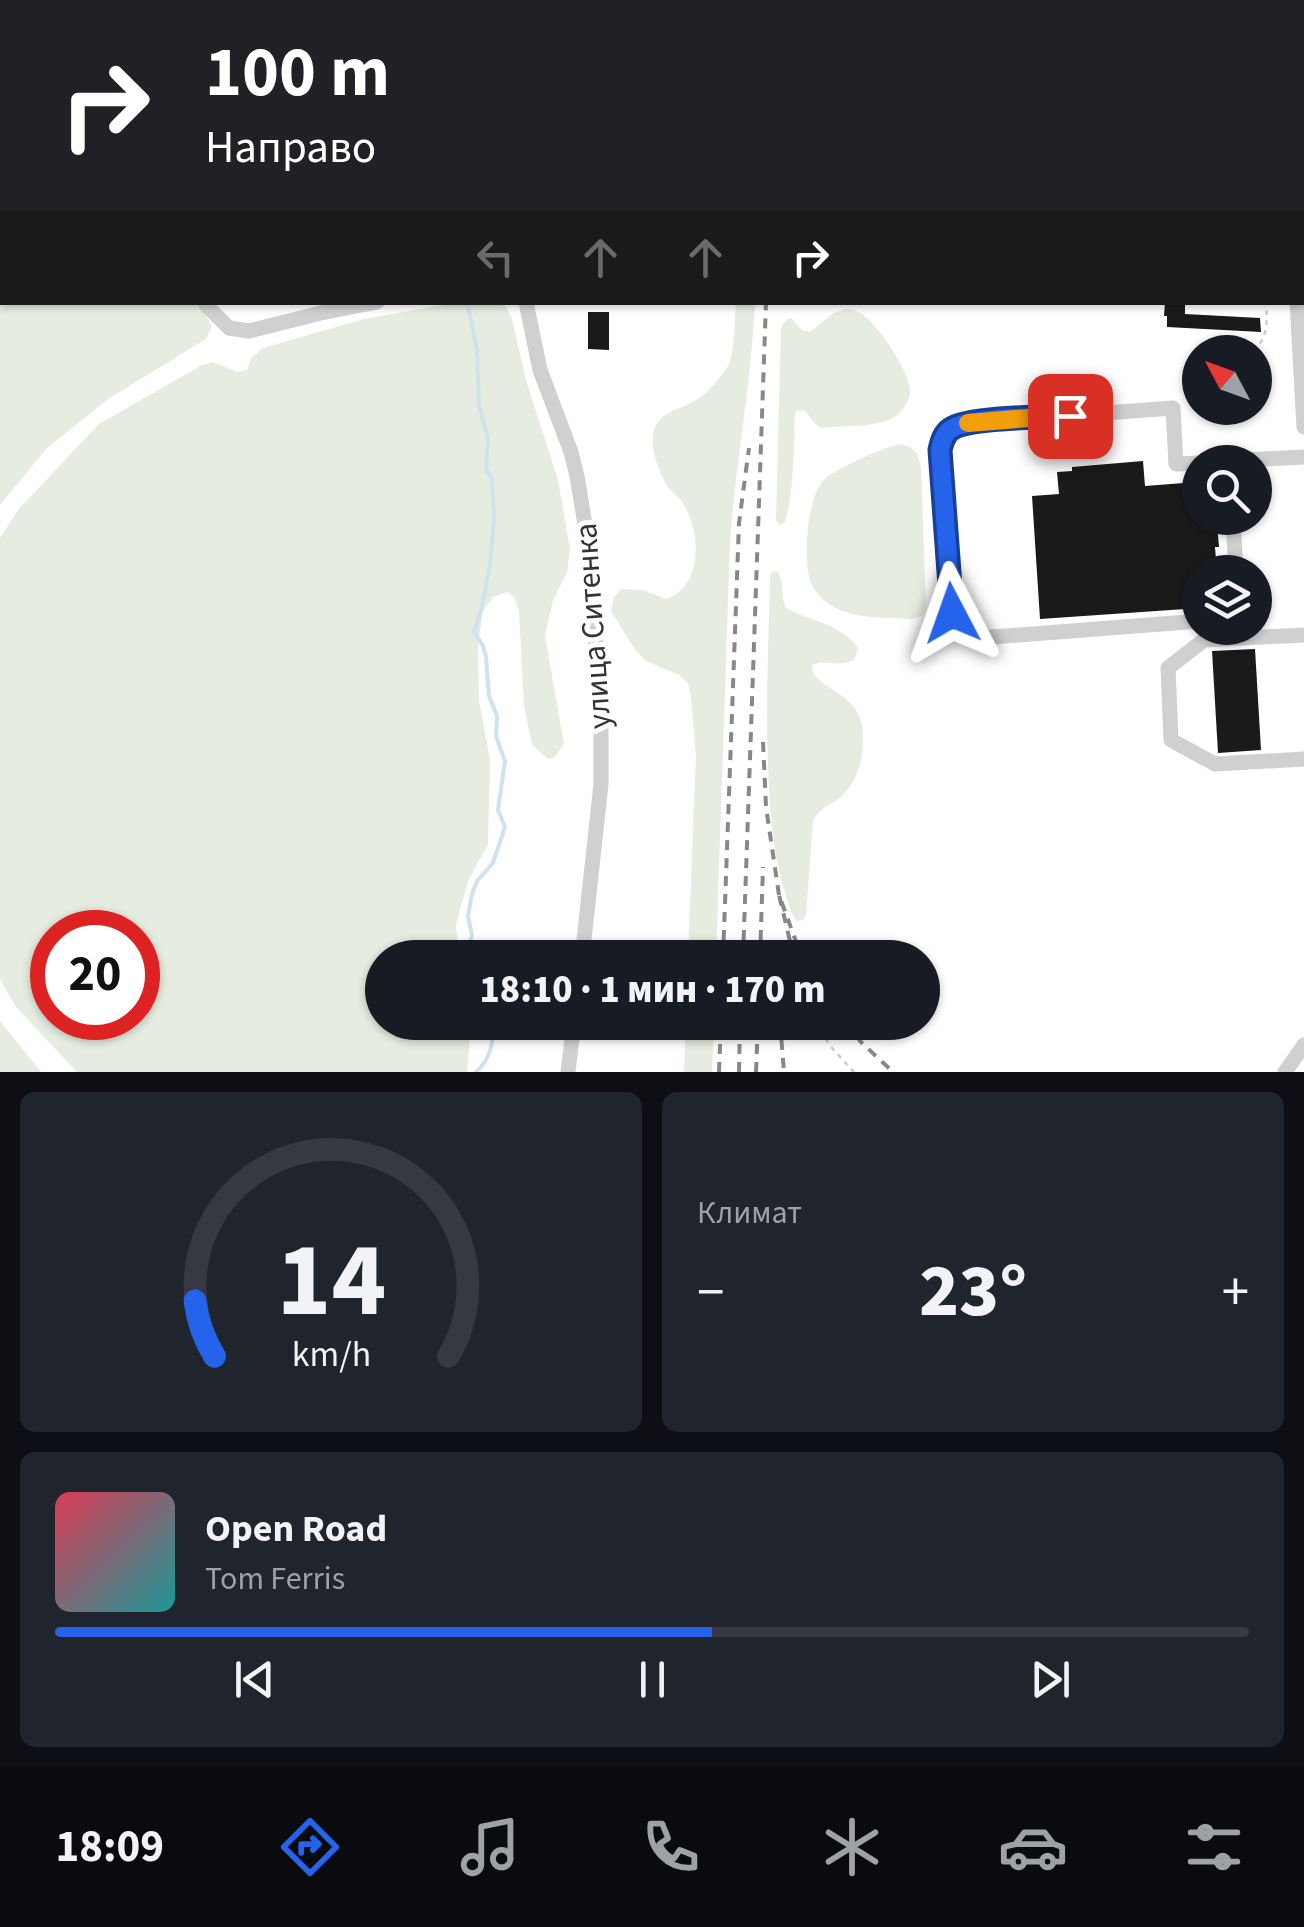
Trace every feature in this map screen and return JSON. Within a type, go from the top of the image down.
[{"type":"street","points":[[206,305],[229,328],[250,331],[362,305]]},
{"type":"street","name":"улица Ситенка","points":[[527,305],[540,370],[577,476],[590,555],[602,758],[600,811],[584,940]]},
{"type":"street","points":[[1297,305],[1304,427]]},
{"type":"street","points":[[1182,464],[1176,464],[1173,408],[968,423],[952,428],[940,450],[952,613],[963,633],[978,638],[1182,621]]},
{"type":"street","points":[[1272,459],[1304,457]]},
{"type":"street","points":[[1304,635],[1204,640],[1168,668],[1171,740],[1214,764],[1304,760]]},
{"type":"street","points":[[568,1072],[572,1040]]},
{"type":"street","points":[[1285,1072],[1304,1045]]},
{"type":"path","points":[[1265,335],[1266,305]]},
{"type":"path","points":[[826,1040],[854,1072]]},
{"type":"shaded area","points":[[0,305],[200,305],[212,326],[206,339],[108,399],[46,449],[0,505]]},
{"type":"shaded area","points":[[444,305],[503,305],[512,319],[526,380],[558,480],[570,549],[567,573],[553,600],[545,636],[564,744],[555,757],[548,759],[532,745],[524,706],[519,611],[514,597],[507,592],[493,597],[483,611],[478,644],[479,700],[490,760],[488,844],[468,881],[456,925],[457,940],[365,940],[365,1040],[470,1040],[467,1072],[77,1072],[47,1040],[160,1040],[160,910],[30,910],[30,1022],[0,979],[0,538],[18,510],[99,424],[202,365],[213,362],[237,372],[247,370],[251,358],[263,348],[364,319]]},
{"type":"shaded area","points":[[736,305],[755,305],[730,541],[717,940],[689,940],[696,756],[688,683],[646,661],[611,611],[614,597],[621,589],[643,590],[666,599],[687,583],[695,558],[694,530],[683,503],[659,470],[653,436],[662,418],[701,397],[729,365]]},
{"type":"shaded area","points":[[845,309],[867,318],[884,337],[905,373],[910,393],[896,416],[868,425],[821,428],[804,410],[796,411],[791,493],[785,522],[780,525],[776,520],[781,328],[791,318],[802,330],[810,332]]},
{"type":"shaded area","points":[[900,444],[915,452],[921,468],[926,608],[922,616],[913,619],[848,613],[826,602],[810,580],[807,543],[813,501],[829,476]]},
{"type":"shaded area","points":[[772,571],[780,576],[786,608],[843,633],[858,648],[854,660],[849,662],[812,665],[818,679],[856,710],[863,740],[858,771],[848,789],[813,821],[806,915],[797,921],[779,869],[768,777]]},
{"type":"shaded area","points":[[0,1020],[3,1025],[41,1072],[0,1072]]},
{"type":"shaded area","points":[[685,1040],[713,1040],[712,1072],[684,1072]]},
{"type":"building","points":[[1165,305],[1185,305],[1185,314],[1260,318],[1261,332],[1167,327]]},
{"type":"building","points":[[588,312],[609,312],[609,350],[588,349]]},
{"type":"building","points":[[1143,461],[1145,486],[1182,483],[1182,535],[1218,535],[1219,547],[1215,547],[1216,555],[1182,555],[1182,609],[1040,619],[1032,496],[1059,494],[1057,472],[1072,471],[1072,467]]},
{"type":"building","points":[[1255,649],[1261,750],[1218,753],[1212,651]]},
{"type":"waterway","points":[[468,305],[477,349],[479,405],[488,438],[486,469],[492,479],[494,518],[490,565],[474,632],[486,657],[489,696],[497,716],[496,736],[505,761],[498,810],[505,827],[493,863],[477,881],[472,894],[468,916],[470,940]]},
{"type":"waterway","points":[[476,1072],[485,1062],[492,1040]]},
{"type":"railway","points":[[744,940],[766,305]]},
{"type":"railway","points":[[724,940],[739,523],[749,448]]},
{"type":"railway","points":[[763,742],[766,807],[779,895]]},
{"type":"railway","points":[[761,940],[763,867]]},
{"type":"railway","points":[[790,940],[779,895],[795,940]]},
{"type":"railway","points":[[719,1072],[720,1040]]},
{"type":"railway","points":[[739,1072],[740,1040]]},
{"type":"railway","points":[[756,1072],[757,1040]]},
{"type":"railway","points":[[781,1040],[784,1072]]},
{"type":"railway","points":[[859,1040],[893,1072]]},
{"type":"slow traffic","points":[[968,423],[1029,418]]},
{"type":"route","points":[[952,613],[941,442],[960,424],[1070,416]]}]
